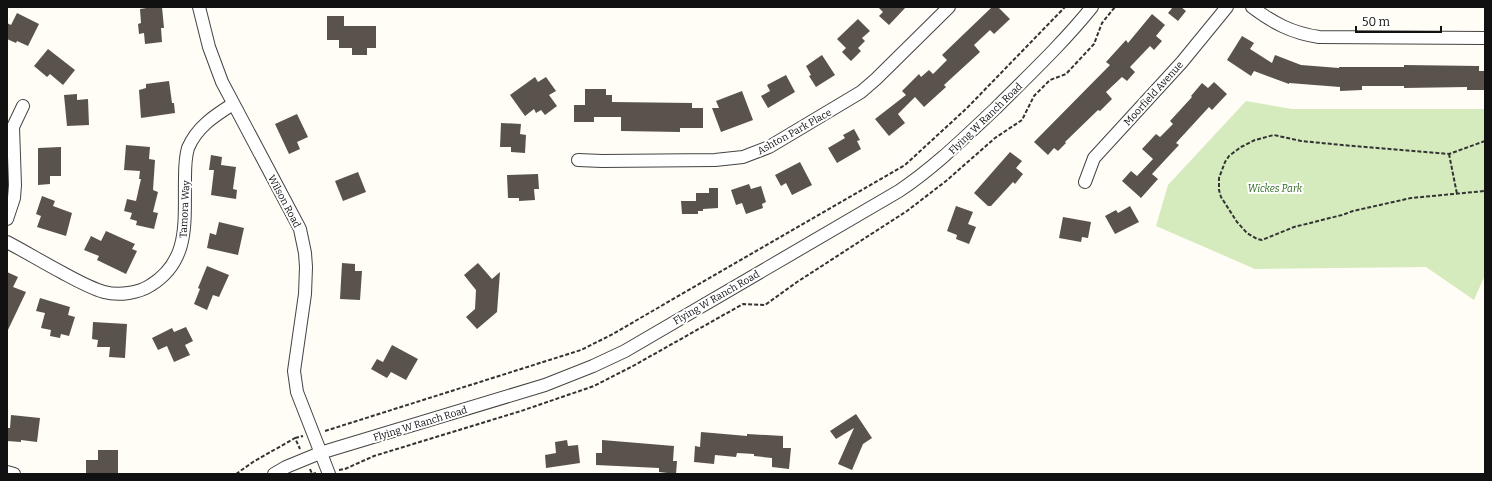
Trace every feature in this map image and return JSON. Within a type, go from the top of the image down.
[{"type":"street","name":"Wilson Road","points":[[199,7],[215,65],[233,104],[295,216],[302,235],[305,253],[306,280],[294,370],[297,392],[329,474]]},
{"type":"street","name":"Ashton Park Place","points":[[578,160],[715,160],[743,157],[755,153],[783,139],[861,92],[949,7]]},
{"type":"street","name":"Flying W Ranch Road","points":[[274,474],[292,464],[320,453],[573,375],[631,347],[921,177],[950,152],[1019,85],[1075,28],[1092,7]]},
{"type":"street","name":"Moorfield Avenue","points":[[1085,182],[1094,158],[1182,62],[1227,7]]},
{"type":"street","points":[[1252,7],[1276,24],[1306,35],[1319,37],[1485,38]]},
{"type":"street","name":"Tamora Way","points":[[7,242],[90,287],[106,292],[134,292],[148,287],[169,271],[176,260],[181,247],[184,232],[185,162],[188,149],[202,126],[213,116],[233,104]]},
{"type":"street","points":[[7,219],[14,198],[15,185],[13,126],[23,106]]},
{"type":"street","points":[[7,472],[14,474]]},
{"type":"path","points":[[295,438],[335,428],[539,364],[581,350],[611,335],[905,165],[967,108],[1065,7]]},
{"type":"path","points":[[1485,141],[1449,154],[1301,141],[1274,135],[1265,136],[1241,147],[1229,156],[1221,170],[1220,190],[1221,197],[1236,222],[1247,233],[1257,239],[1262,240],[1294,227],[1353,211],[1411,198],[1485,191]]},
{"type":"path","points":[[1449,154],[1457,194]]},
{"type":"path","points":[[345,469],[346,474]]},
{"type":"green space","name":"Wickes Park","points":[[1246,101],[1292,109],[1485,109],[1485,275],[1474,300],[1426,267],[1255,269],[1156,226],[1168,185]]},
{"type":"building","points":[[162,7],[164,28],[161,28],[162,42],[145,44],[144,33],[139,34],[138,24],[141,23],[140,9]]},
{"type":"building","points":[[878,7],[906,7],[889,25],[879,16],[883,12]]},
{"type":"building","points":[[992,7],[998,7],[1010,19],[994,34],[990,30],[974,45],[980,52],[944,85],[946,87],[924,107],[915,97],[898,114],[905,123],[889,136],[875,119],[906,95],[902,91],[919,74],[921,77],[929,70],[933,74],[947,60],[942,55]]},
{"type":"building","points":[[1173,7],[1181,7],[1186,11],[1178,21],[1168,13]]},
{"type":"building","points":[[17,13],[39,24],[28,46],[17,41],[16,43],[7,39],[7,23],[11,25]]},
{"type":"building","points":[[1152,14],[1165,25],[1156,36],[1162,41],[1154,50],[1150,46],[1130,67],[1135,72],[1127,81],[1122,77],[1106,92],[1112,99],[1100,111],[1098,110],[1065,142],[1066,143],[1058,151],[1054,148],[1048,155],[1034,142],[1110,65],[1106,62],[1126,40],[1128,43]]},
{"type":"building","points":[[327,16],[344,16],[344,26],[376,26],[376,48],[367,48],[367,55],[352,55],[352,48],[339,48],[339,40],[327,40]]},
{"type":"building","points":[[858,19],[870,31],[862,38],[865,41],[858,48],[861,51],[851,61],[842,52],[846,48],[837,39]]},
{"type":"building","points":[[1242,36],[1254,43],[1250,49],[1272,63],[1275,55],[1301,65],[1339,68],[1404,67],[1404,65],[1479,66],[1479,71],[1485,71],[1485,90],[1467,90],[1467,87],[1404,88],[1404,86],[1362,86],[1362,90],[1340,91],[1340,87],[1289,84],[1254,71],[1251,76],[1227,60]]},
{"type":"building","points":[[48,49],[75,70],[63,85],[50,74],[47,77],[34,66]]},
{"type":"building","points":[[822,55],[835,75],[816,87],[809,76],[811,75],[806,66]]},
{"type":"building","points":[[786,75],[795,92],[768,108],[761,96],[770,91],[767,85]]},
{"type":"building","points":[[535,77],[538,82],[546,77],[556,91],[549,95],[557,106],[545,115],[541,110],[536,113],[534,109],[525,116],[510,95]]},
{"type":"building","points":[[169,81],[175,113],[141,118],[139,90],[146,88],[146,84]]},
{"type":"building","points":[[1214,82],[1227,94],[1212,110],[1209,107],[1176,143],[1179,145],[1152,174],[1158,179],[1141,198],[1122,181],[1131,171],[1137,176],[1153,159],[1142,149],[1156,134],[1160,137],[1173,124],[1170,121],[1192,97],[1191,96],[1202,83],[1208,88]]},
{"type":"building","points":[[585,89],[606,89],[606,95],[612,95],[612,102],[692,103],[692,108],[703,108],[703,128],[680,128],[680,132],[621,131],[621,117],[594,117],[594,122],[574,122],[574,105],[585,105]]},
{"type":"building","points":[[742,91],[753,120],[721,132],[712,108],[719,108],[716,101]]},
{"type":"building","points":[[77,94],[77,100],[88,99],[89,125],[67,126],[64,95]]},
{"type":"building","points":[[297,114],[308,137],[297,142],[300,149],[289,154],[275,124]]},
{"type":"building","points":[[501,123],[521,124],[520,134],[526,135],[525,153],[511,152],[511,147],[500,147]]},
{"type":"building","points":[[854,129],[860,140],[857,141],[861,149],[837,163],[828,148],[845,138],[843,135]]},
{"type":"building","points":[[126,145],[150,147],[149,159],[155,160],[153,190],[158,192],[153,212],[158,213],[154,229],[136,225],[137,221],[130,219],[132,213],[124,211],[127,199],[136,201],[141,179],[139,179],[140,171],[124,170]]},
{"type":"building","points":[[61,147],[61,176],[50,176],[50,184],[38,185],[38,148]]},
{"type":"building","points":[[1010,152],[1022,161],[1016,168],[1023,174],[1015,184],[1013,182],[991,206],[988,206],[974,193]]},
{"type":"building","points":[[211,155],[222,157],[221,165],[236,167],[233,189],[237,190],[236,199],[211,195],[214,170],[209,170]]},
{"type":"building","points":[[800,162],[812,185],[792,195],[786,183],[781,186],[775,175]]},
{"type":"building","points":[[358,172],[366,192],[343,201],[335,181]]},
{"type":"building","points":[[538,174],[539,189],[534,189],[535,200],[519,201],[519,198],[508,198],[507,175]]},
{"type":"building","points":[[749,184],[751,189],[761,186],[766,202],[762,204],[763,208],[746,214],[742,203],[736,205],[731,190]]},
{"type":"building","points":[[709,188],[718,188],[718,208],[703,209],[703,211],[698,211],[698,214],[682,214],[681,201],[696,201],[696,193],[709,193]]},
{"type":"building","points":[[42,196],[55,201],[53,206],[72,213],[66,236],[37,227],[41,216],[36,214]]},
{"type":"building","points":[[956,206],[973,212],[968,224],[976,227],[969,244],[956,239],[957,235],[947,231]]},
{"type":"building","points":[[1130,206],[1139,222],[1115,234],[1105,216],[1116,210],[1118,213]]},
{"type":"building","points":[[1063,217],[1091,222],[1088,238],[1082,237],[1081,242],[1059,238]]},
{"type":"building","points":[[219,222],[244,228],[238,255],[207,248],[210,233],[216,235]]},
{"type":"building","points":[[106,231],[135,244],[132,249],[137,251],[126,274],[97,260],[99,256],[84,250],[91,236],[101,241]]},
{"type":"building","points":[[342,263],[355,264],[355,271],[362,271],[360,300],[340,299]]},
{"type":"building","points":[[478,263],[492,279],[500,272],[497,312],[477,329],[466,317],[475,309],[476,290],[464,275]]},
{"type":"building","points":[[207,266],[229,275],[219,297],[213,295],[207,310],[194,304],[200,289],[198,288]]},
{"type":"building","points":[[7,272],[18,277],[13,287],[26,292],[7,332]]},
{"type":"building","points":[[40,298],[70,307],[68,315],[75,317],[69,336],[61,334],[60,338],[50,336],[51,330],[41,328],[45,313],[36,311]]},
{"type":"building","points":[[93,322],[127,324],[125,358],[109,357],[110,347],[97,347],[98,340],[92,339]]},
{"type":"building","points":[[186,327],[193,341],[185,345],[190,355],[174,362],[167,346],[158,350],[152,338],[172,328],[174,332]]},
{"type":"building","points":[[392,345],[418,359],[406,380],[391,372],[387,378],[371,369],[377,359],[383,362]]},
{"type":"building","points":[[856,414],[872,438],[863,444],[852,470],[838,464],[854,428],[836,439],[830,431]]},
{"type":"building","points":[[11,415],[40,418],[37,442],[21,440],[21,442],[7,441],[7,428],[10,428]]},
{"type":"building","points":[[701,432],[747,436],[747,434],[783,436],[783,448],[791,448],[789,469],[772,467],[772,458],[754,456],[754,454],[737,453],[736,457],[715,455],[714,464],[694,462],[695,446],[700,447]]},
{"type":"building","points":[[567,440],[568,446],[578,445],[580,463],[546,468],[545,455],[556,453],[555,442]]},
{"type":"building","points":[[602,440],[674,446],[673,461],[677,461],[676,474],[659,472],[659,468],[596,465],[596,453],[602,453]]},
{"type":"building","points":[[98,450],[118,450],[118,474],[86,474],[86,460],[98,460]]}]
